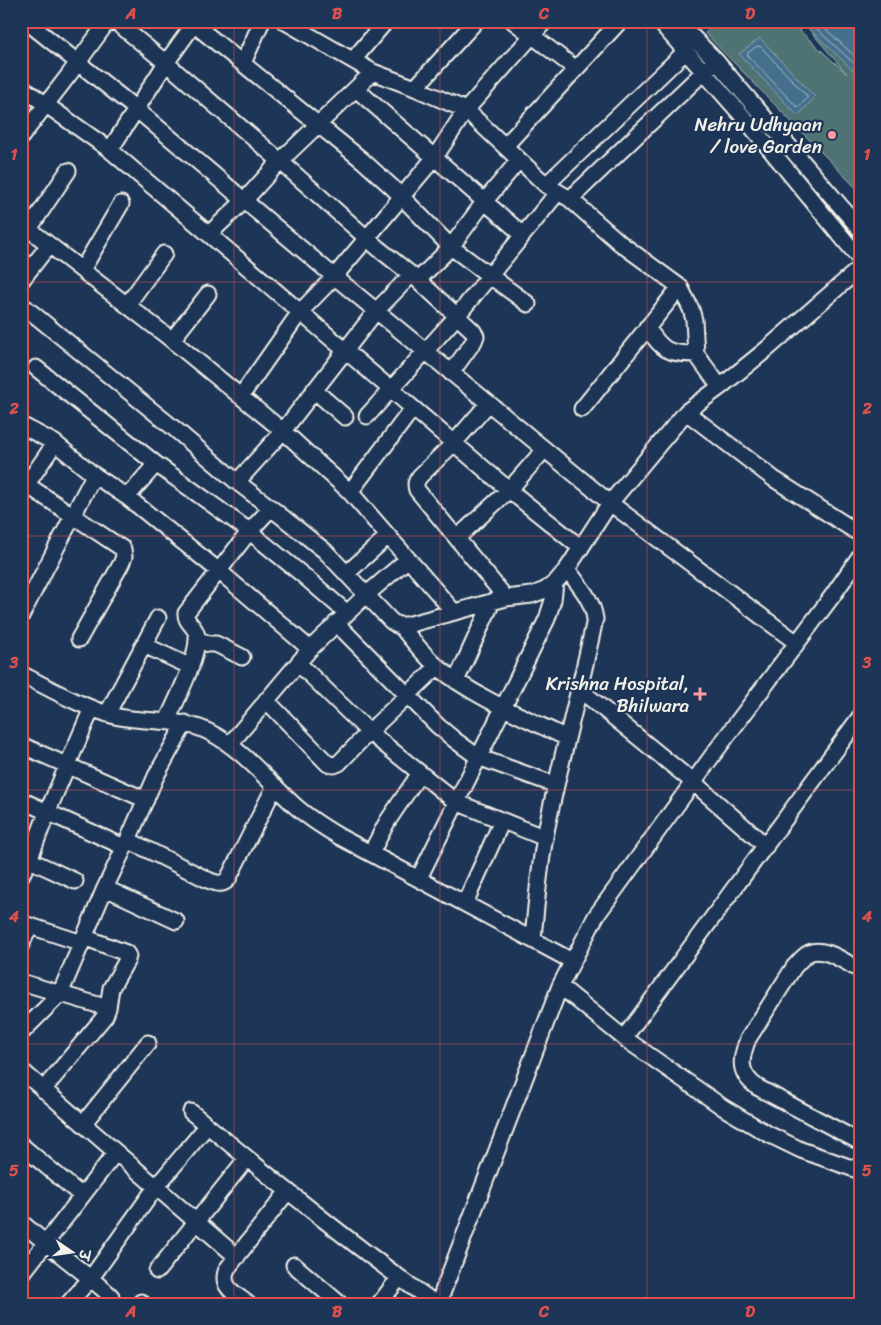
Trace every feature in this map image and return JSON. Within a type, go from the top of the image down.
[{"type":"street","points":[[26,21],[136,109],[334,277],[544,450],[610,503],[797,643]]},
{"type":"street","points":[[21,137],[108,21]]},
{"type":"street","points":[[115,21],[280,161],[473,331],[476,336],[474,342],[451,373]]},
{"type":"street","points":[[243,63],[262,21]]},
{"type":"street","points":[[284,21],[305,26],[372,72],[466,110],[558,192],[620,243],[680,287],[691,309],[694,320],[696,354],[720,387]]},
{"type":"street","points":[[353,60],[386,21]]},
{"type":"street","points":[[415,88],[476,21]]},
{"type":"street","points":[[514,21],[576,69]]},
{"type":"street","points":[[241,396],[300,312],[334,277],[402,197],[434,157],[466,110],[545,21]]},
{"type":"street","points":[[505,146],[620,21]]},
{"type":"street","points":[[659,21],[746,120],[860,259]]},
{"type":"street","points":[[677,21],[716,61],[860,229]]},
{"type":"street","points":[[110,150],[193,22],[362,160],[402,197],[451,247],[528,304]]},
{"type":"street","points":[[367,416],[457,316],[558,192],[686,51]]},
{"type":"street","points":[[558,192],[716,61]]},
{"type":"street","points":[[208,234],[244,201],[280,161],[372,72]]},
{"type":"street","points":[[21,87],[110,150],[509,490],[581,548]]},
{"type":"street","points":[[356,88],[523,235]]},
{"type":"street","points":[[237,482],[283,431],[376,311],[451,247],[484,202],[520,160]]},
{"type":"street","points":[[68,171],[25,226],[172,340],[283,431],[350,492],[454,612]]},
{"type":"street","points":[[82,270],[121,204]]},
{"type":"street","points":[[21,281],[49,245]]},
{"type":"street","points":[[127,305],[164,254]]},
{"type":"street","points":[[21,304],[237,482],[325,551],[391,621],[400,625],[407,625],[499,600],[532,595],[545,590],[555,583],[567,569],[610,503],[686,412],[720,387],[860,268]]},
{"type":"street","points":[[582,409],[680,287]]},
{"type":"street","points":[[172,340],[208,294]]},
{"type":"street","points":[[647,327],[656,342],[663,348],[683,354],[696,354]]},
{"type":"street","points":[[36,368],[156,464],[249,532],[304,576],[407,694],[456,742],[478,757],[556,785]]},
{"type":"street","points":[[314,390],[345,417]]},
{"type":"street","points":[[488,404],[454,443],[420,476],[416,481],[416,486],[417,490],[457,538],[499,600]]},
{"type":"street","points":[[350,492],[413,408]]},
{"type":"street","points":[[686,412],[774,479],[860,534]]},
{"type":"street","points":[[21,425],[55,443],[94,475],[127,497],[219,571],[310,649]]},
{"type":"street","points":[[55,443],[23,487],[119,546],[123,549],[124,553],[121,564],[79,639]]},
{"type":"street","points":[[457,538],[509,490],[544,450]]},
{"type":"street","points":[[127,497],[156,464]]},
{"type":"street","points":[[21,616],[94,475]]},
{"type":"street","points":[[167,721],[191,666],[197,645],[197,633],[187,620],[186,613],[249,532],[271,508]]},
{"type":"street","points":[[346,574],[388,536]]},
{"type":"street","points":[[191,1112],[399,1278],[438,1304],[560,986],[596,916],[860,556]]},
{"type":"street","points":[[230,744],[310,649],[366,595],[408,559]]},
{"type":"street","points":[[532,939],[545,838],[595,619],[588,597],[567,569]]},
{"type":"street","points":[[419,878],[547,620],[553,600],[555,583]]},
{"type":"street","points":[[456,681],[499,600]]},
{"type":"street","points":[[107,714],[158,618]]},
{"type":"street","points":[[400,625],[418,648],[437,667],[456,681],[503,707],[567,738]]},
{"type":"street","points":[[197,639],[209,644],[216,644],[242,657]]},
{"type":"street","points":[[144,644],[191,666]]},
{"type":"street","points":[[298,662],[368,732],[456,802],[545,838]]},
{"type":"street","points":[[266,700],[328,764],[336,765],[407,694],[437,667]]},
{"type":"street","points":[[21,674],[80,704],[107,714],[135,719],[185,723],[210,732],[230,744],[318,824],[572,961]]},
{"type":"street","points":[[579,689],[693,782],[766,846]]},
{"type":"street","points":[[21,876],[25,858],[47,813],[92,708]]},
{"type":"street","points":[[624,1038],[860,717]]},
{"type":"street","points":[[21,1033],[60,994],[105,888],[156,776],[185,723]]},
{"type":"street","points":[[21,745],[146,800]]},
{"type":"street","points":[[371,853],[387,822],[420,773]]},
{"type":"street","points":[[21,800],[47,813],[220,884],[225,883],[228,879],[275,786]]},
{"type":"street","points":[[464,903],[502,821]]},
{"type":"street","points":[[25,858],[75,880]]},
{"type":"street","points":[[105,888],[176,921]]},
{"type":"street","points":[[21,945],[26,925],[121,950],[128,956],[111,988],[108,1008],[101,1022],[43,1090]]},
{"type":"street","points":[[860,970],[834,956],[821,952],[809,953],[802,958],[794,967],[748,1039],[744,1048],[742,1062],[743,1072],[748,1080],[757,1087],[860,1142]]},
{"type":"street","points":[[21,982],[108,1008]]},
{"type":"street","points":[[560,986],[624,1038],[724,1108],[768,1134],[801,1150],[860,1171]]},
{"type":"street","points":[[83,1124],[148,1043]]},
{"type":"street","points":[[21,1070],[237,1257]]},
{"type":"street","points":[[68,1304],[90,1278],[156,1187],[207,1126]]},
{"type":"street","points":[[21,1145],[82,1196]]},
{"type":"street","points":[[21,1275],[116,1152]]},
{"type":"street","points":[[158,1271],[247,1158]]},
{"type":"street","points":[[248,1304],[229,1288],[224,1281],[224,1275],[288,1191]]},
{"type":"street","points":[[21,1222],[45,1244],[111,1296]]},
{"type":"street","points":[[294,1266],[340,1304]]},
{"type":"street","points":[[379,1304],[399,1278]]},
{"type":"green space","name":"Nehru Udhyaan / love Garden","points":[[718,21],[789,21],[847,74],[802,21],[860,21],[860,192],[705,33]]},
{"type":"water","points":[[801,21],[860,21],[860,74],[856,73]]},
{"type":"water","points":[[760,38],[815,97],[798,116],[739,54]]},
{"type":"place","name":"Nehru Udhyaan / love Garden","points":[[832,135]]},
{"type":"place","name":"Krishna Hospital, Bhilwara","points":[[700,694]]}]
